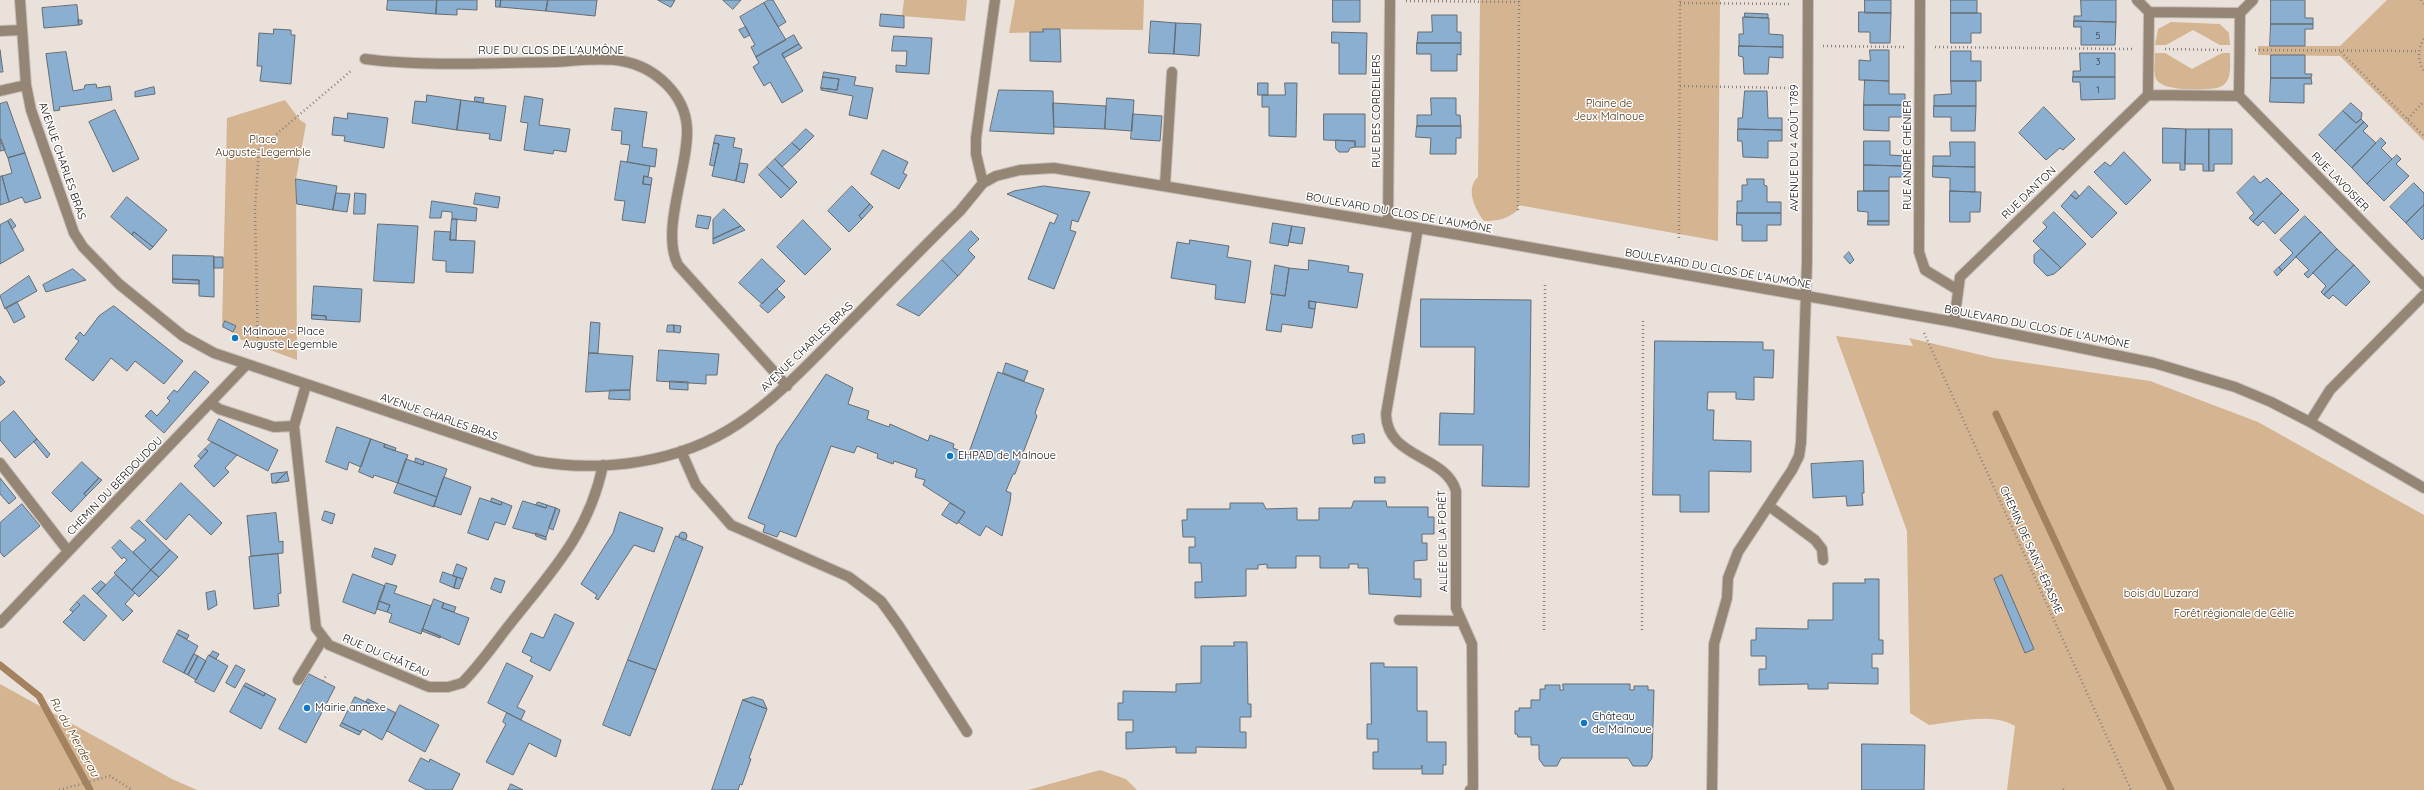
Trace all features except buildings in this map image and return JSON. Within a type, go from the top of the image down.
[{"type":"street","name":"AVENUE CHARLES BRAS","points":[[20,0],[26,85],[31,110],[52,176],[72,227],[83,247],[119,284],[183,336],[202,348],[246,365],[534,461],[573,466],[603,465],[655,458],[681,451],[710,440],[737,425],[786,386],[960,211],[983,183]]},
{"type":"street","points":[[983,183],[976,154],[976,138],[995,0]]},
{"type":"street","name":"RUE DES CORDELIERS","points":[[1388,223],[1390,0]]},
{"type":"street","name":"RUE ANDRÉ CHÉNIER","points":[[1920,0],[1919,252],[1925,270],[1958,290]]},
{"type":"street","points":[[2137,0],[2149,12],[2240,13]]},
{"type":"street","points":[[2149,12],[2148,95],[2239,96],[2240,13],[2252,0]]},
{"type":"street","name":"AVENUE DU 4 AOÛT 1789","points":[[1712,790],[1714,644],[1727,598],[1728,578],[1731,565],[1799,456],[1802,443],[1808,2]]},
{"type":"street","points":[[0,31],[22,30]]},
{"type":"street","name":"RUE DU CLOS DE L'AUMÔNE","points":[[365,59],[403,64],[621,61],[656,75],[676,97],[685,115],[687,125],[687,142],[672,237],[674,258],[678,265],[786,386]]},
{"type":"street","points":[[1165,185],[1172,72]]},
{"type":"street","points":[[0,92],[26,85]]},
{"type":"street","name":"RUE DANTON","points":[[1954,322],[1960,277],[2148,95]]},
{"type":"street","name":"RUE LAVOISIER","points":[[2239,96],[2424,285]]},
{"type":"street","name":"BOULEVARD DU CLOS DE L'AUMÔNE","points":[[983,183],[1008,172],[1054,168],[1165,185],[1418,228],[1917,317],[1954,322],[2154,363],[2235,387],[2310,422],[2424,488]]},
{"type":"street","name":"ALLÉE DE LA FORÊT","points":[[1418,228],[1386,414],[1386,426],[1390,435],[1401,445],[1446,474],[1453,481],[1456,492],[1456,600],[1462,621],[1472,644],[1473,788],[1470,790]]},
{"type":"street","points":[[2310,422],[2330,390],[2424,295]]},
{"type":"street","name":"CHEMIN DU BERDOUDOU","points":[[0,624],[68,551],[212,403],[246,365]]},
{"type":"street","points":[[298,680],[323,639],[316,628],[312,608],[294,426],[306,385]]},
{"type":"street","points":[[212,403],[218,409],[274,427],[294,426]]},
{"type":"street","points":[[681,451],[696,485],[731,525],[849,577],[881,601],[899,626],[967,732]]},
{"type":"street","points":[[0,463],[68,551]]},
{"type":"street","name":"RUE DU CHÂTEAU","points":[[323,639],[329,645],[428,687],[448,688],[462,682],[568,551],[590,512],[603,465]]},
{"type":"street","points":[[1769,506],[1815,540],[1822,549],[1823,560]]},
{"type":"street","points":[[1399,620],[1462,621]]},
{"type":"path","points":[[1390,0],[1520,1],[1518,210]]},
{"type":"path","points":[[2421,0],[2424,4]]},
{"type":"path","points":[[1679,238],[1680,2],[1808,2]]},
{"type":"path","points":[[2424,39],[2419,51],[2419,59],[2424,71]]},
{"type":"path","points":[[1808,46],[2419,51]]},
{"type":"path","points":[[2340,51],[2424,136]]},
{"type":"path","points":[[264,352],[257,350],[260,341],[255,209],[259,149],[365,59]]},
{"type":"path","points":[[1680,86],[1808,88]]},
{"type":"path","points":[[2408,119],[2424,101]]},
{"type":"path","points":[[1544,630],[1545,283]]},
{"type":"path","name":"CHEMIN DE SAINT-ÉRASME","points":[[1917,317],[2131,790]]},
{"type":"path","points":[[1642,630],[1643,321]]},
{"type":"path","points":[[323,681],[327,674]]},
{"type":"path","points":[[60,790],[110,776],[132,790]]},
{"type":"green space","points":[[904,0],[967,0],[965,21],[902,16]]},
{"type":"green space","points":[[1015,0],[1144,0],[1143,30],[1043,29],[1043,32],[1009,33]]},
{"type":"green space","name":"Plaine de Jeux Malnoue","points":[[1480,0],[1720,0],[1718,241],[1518,205],[1518,210],[1506,217],[1494,221],[1484,221],[1477,211],[1472,193],[1472,187],[1478,177]]},
{"type":"green space","points":[[2387,0],[2424,0],[2424,141],[2340,56],[2258,55],[2258,46],[2340,46]]},
{"type":"green space","points":[[2171,22],[2220,24],[2229,33],[2230,45],[2220,45],[2193,30],[2166,45],[2155,45],[2158,29]]},
{"type":"green space","points":[[2155,53],[2165,53],[2192,69],[2222,53],[2230,53],[2230,74],[2226,83],[2217,88],[2184,89],[2167,86],[2160,83],[2156,79],[2154,70]]},
{"type":"green space","name":"Place Auguste-Legemble","points":[[285,100],[300,120],[306,124],[296,179],[297,360],[232,336],[236,326],[225,322],[222,327],[227,118]]},
{"type":"green space","name":"Forêt régionale de Célie","points":[[1836,336],[1913,346],[1909,338],[1994,358],[2150,381],[2258,422],[2424,515],[2424,790],[2007,790],[2015,726],[2006,722],[1984,719],[1962,720],[1929,725],[1910,713],[1907,531]]},
{"type":"green space","points":[[0,684],[172,779],[197,790],[0,790]]},
{"type":"green space","points":[[1100,770],[1126,779],[1137,790],[1028,790]]},
{"type":"waterway","points":[[1996,414],[2171,790]]},
{"type":"waterway","name":"Ru du Merderau","points":[[0,665],[39,696],[90,790]]},
{"type":"place","name":"Malnoue - Place Auguste Legemble","points":[[235,338]]},
{"type":"place","name":"EHPAD de Malnoue","points":[[950,456]]},
{"type":"place","name":"Mairie annexe","points":[[307,708]]},
{"type":"place","name":"Château de Malnoue","points":[[1584,723]]},
{"type":"park label","name":"bois du Luzard","points":[[2161,594]]}]
